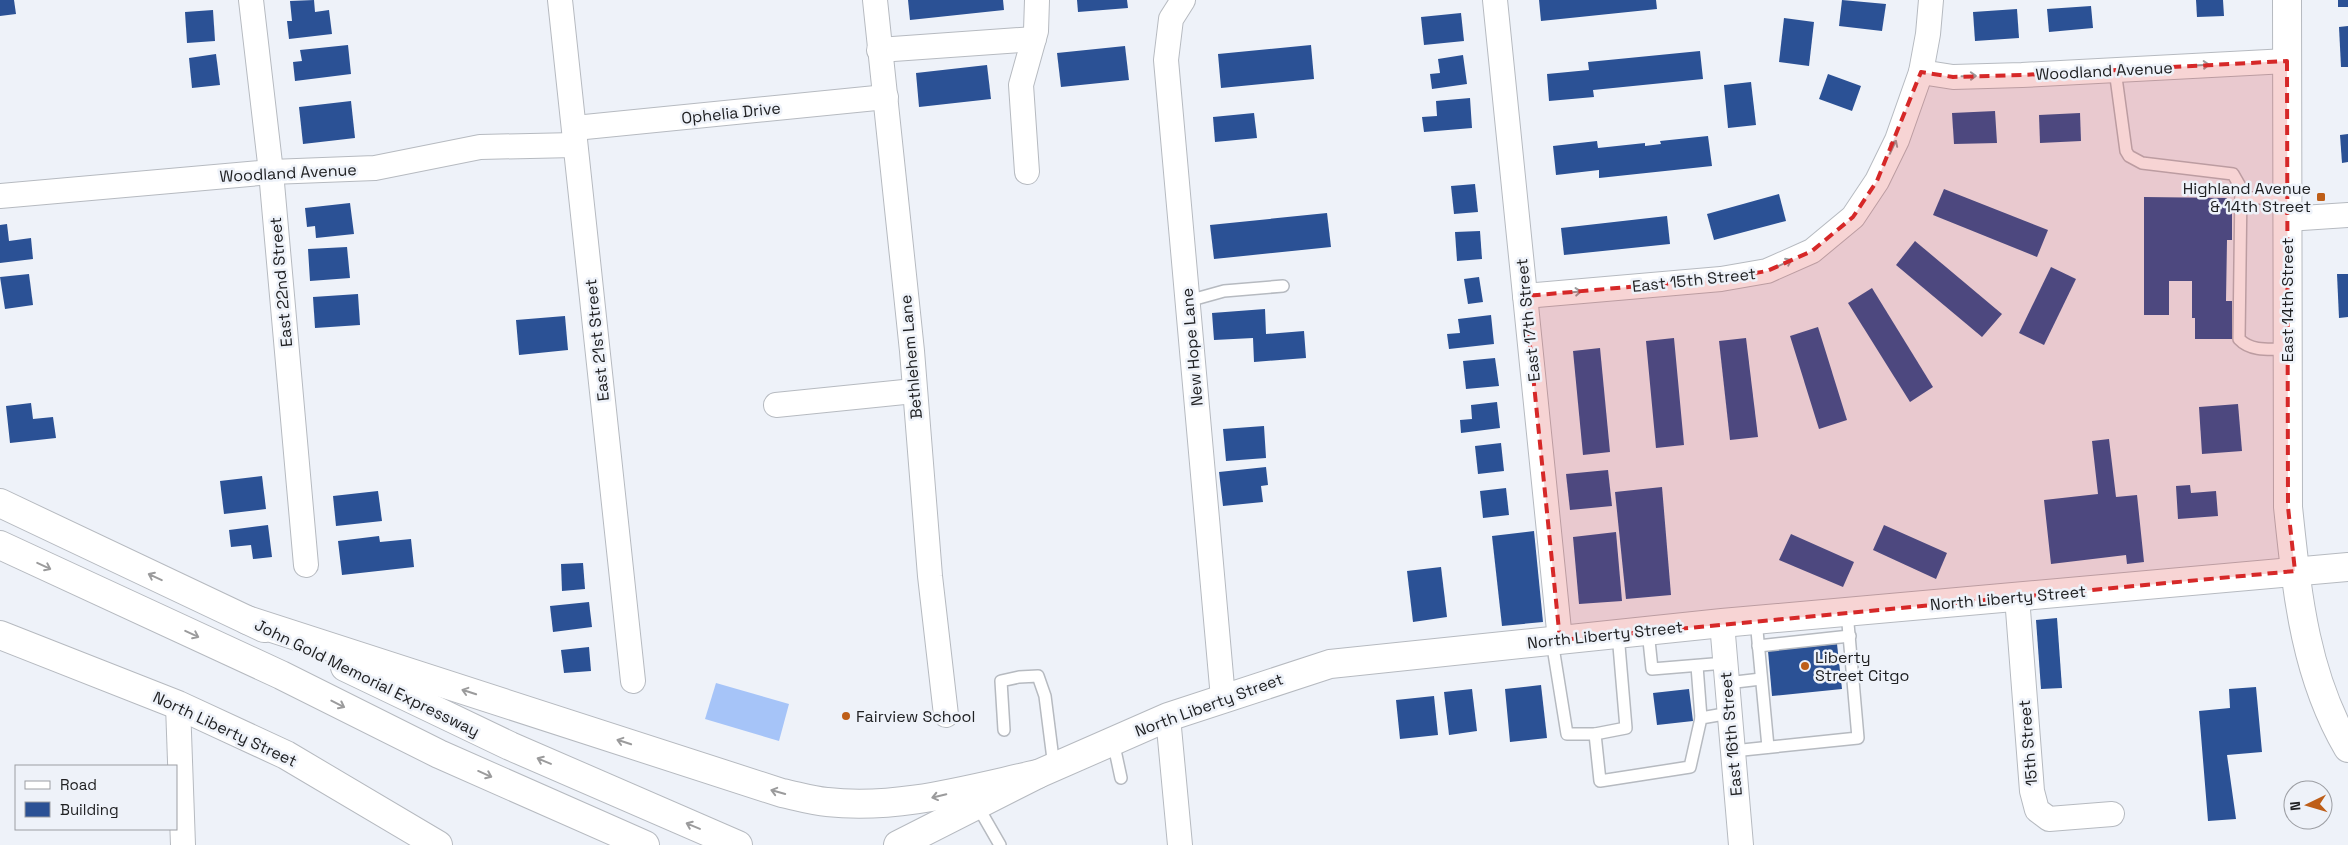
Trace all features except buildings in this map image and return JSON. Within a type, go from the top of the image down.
[{"type":"main road","name":"East 14th Street","points":[[2287,0],[2288,506],[2294,570],[2310,660],[2332,720],[2348,748]]},
{"type":"main road","name":"John Gold Memorial Expressway","points":[[0,503],[510,746],[738,845]]},
{"type":"main road","points":[[0,545],[281,675],[438,754],[645,845]]},
{"type":"main road","name":"North Liberty Street","points":[[905,841],[1046,770],[1168,717],[1330,664],[1722,623],[1757,633],[1848,624],[2017,597],[2294,570],[2348,567]]},
{"type":"main road","points":[[247,620],[782,793],[827,802],[871,804],[922,800],[1046,770]]},
{"type":"main road","name":"North Liberty Street","points":[[0,635],[178,705],[286,755],[438,845]]},
{"type":"street","name":"East 22nd Street","points":[[251,0],[271,172],[306,565]]},
{"type":"street","name":"East 21st Street","points":[[560,0],[634,681]]},
{"type":"street","name":"Bethlehem Lane","points":[[875,0],[879,50],[886,97],[930,576],[946,715]]},
{"type":"street","points":[[1027,172],[1021,85],[1036,31],[1037,0]]},
{"type":"street","name":"New Hope Lane","points":[[1183,0],[1171,19],[1166,60],[1223,698]]},
{"type":"street","name":"East 17th Street","points":[[1495,0],[1525,296],[1556,641]]},
{"type":"street","name":"East 15th Street","points":[[1525,296],[1721,279],[1767,271],[1812,250],[1853,217],[1877,181],[1896,140],[1921,72],[1928,34],[1931,0]]},
{"type":"street","points":[[879,50],[1034,39]]},
{"type":"street","name":"Woodland Avenue","points":[[1921,72],[1953,77],[2287,61]]},
{"type":"street","name":"Ophelia Drive","points":[[575,137],[886,97]]},
{"type":"street","name":"Woodland Avenue","points":[[0,196],[271,172],[375,168],[480,147],[575,137]]},
{"type":"street","points":[[2287,208],[2348,215]]},
{"type":"street","points":[[776,405],[914,391]]},
{"type":"street","name":"15th Street","points":[[2017,597],[2032,791],[2037,810],[2049,820],[2112,814]]},
{"type":"street","name":"East 16th Street","points":[[1722,623],[1741,845]]},
{"type":"street","points":[[178,705],[183,845]]},
{"type":"street","points":[[1168,717],[1180,845]]},
{"type":"lane","points":[[2115,70],[2123,140],[2129,156],[2142,164],[2233,174],[2241,188],[2239,339],[2244,345],[2253,348],[2287,349]]},
{"type":"lane","points":[[2241,198],[2287,208]]},
{"type":"lane","points":[[1188,301],[1224,291],[1283,286]]},
{"type":"lane","points":[[1733,751],[1858,738],[1848,624],[1820,642],[1791,645],[1757,633],[1765,686],[1768,747]]},
{"type":"lane","points":[[1648,631],[1652,670],[1697,666],[1765,686]]},
{"type":"lane","points":[[1556,641],[1567,734],[1595,734],[1626,728],[1618,634]]},
{"type":"lane","points":[[1595,734],[1600,781],[1690,767],[1701,718],[1697,666]]},
{"type":"lane","points":[[1004,730],[1001,681],[1019,677],[1038,676],[1046,696],[1046,770]]},
{"type":"lane","points":[[1841,682],[1853,680]]},
{"type":"lane","points":[[1701,718],[1730,713]]},
{"type":"lane","points":[[1112,741],[1121,778]]},
{"type":"lane","points":[[976,804],[1000,845]]},
{"type":"highlighted area","points":[[2287,61],[2288,507],[2295,571],[1560,640],[1525,296],[1721,279],[1767,271],[1812,251],[1853,217],[1877,181],[1921,72],[1953,77],[2022,75]]},
{"type":"shaded area","points":[[716,683],[789,704],[779,741],[705,719]]},
{"type":"place","name":"Highland Avenue & 14th Street","points":[[2321,197]]},
{"type":"place","name":"Liberty Street Citgo","points":[[1805,666]]},
{"type":"place","name":"Fairview School","points":[[846,716]]}]
